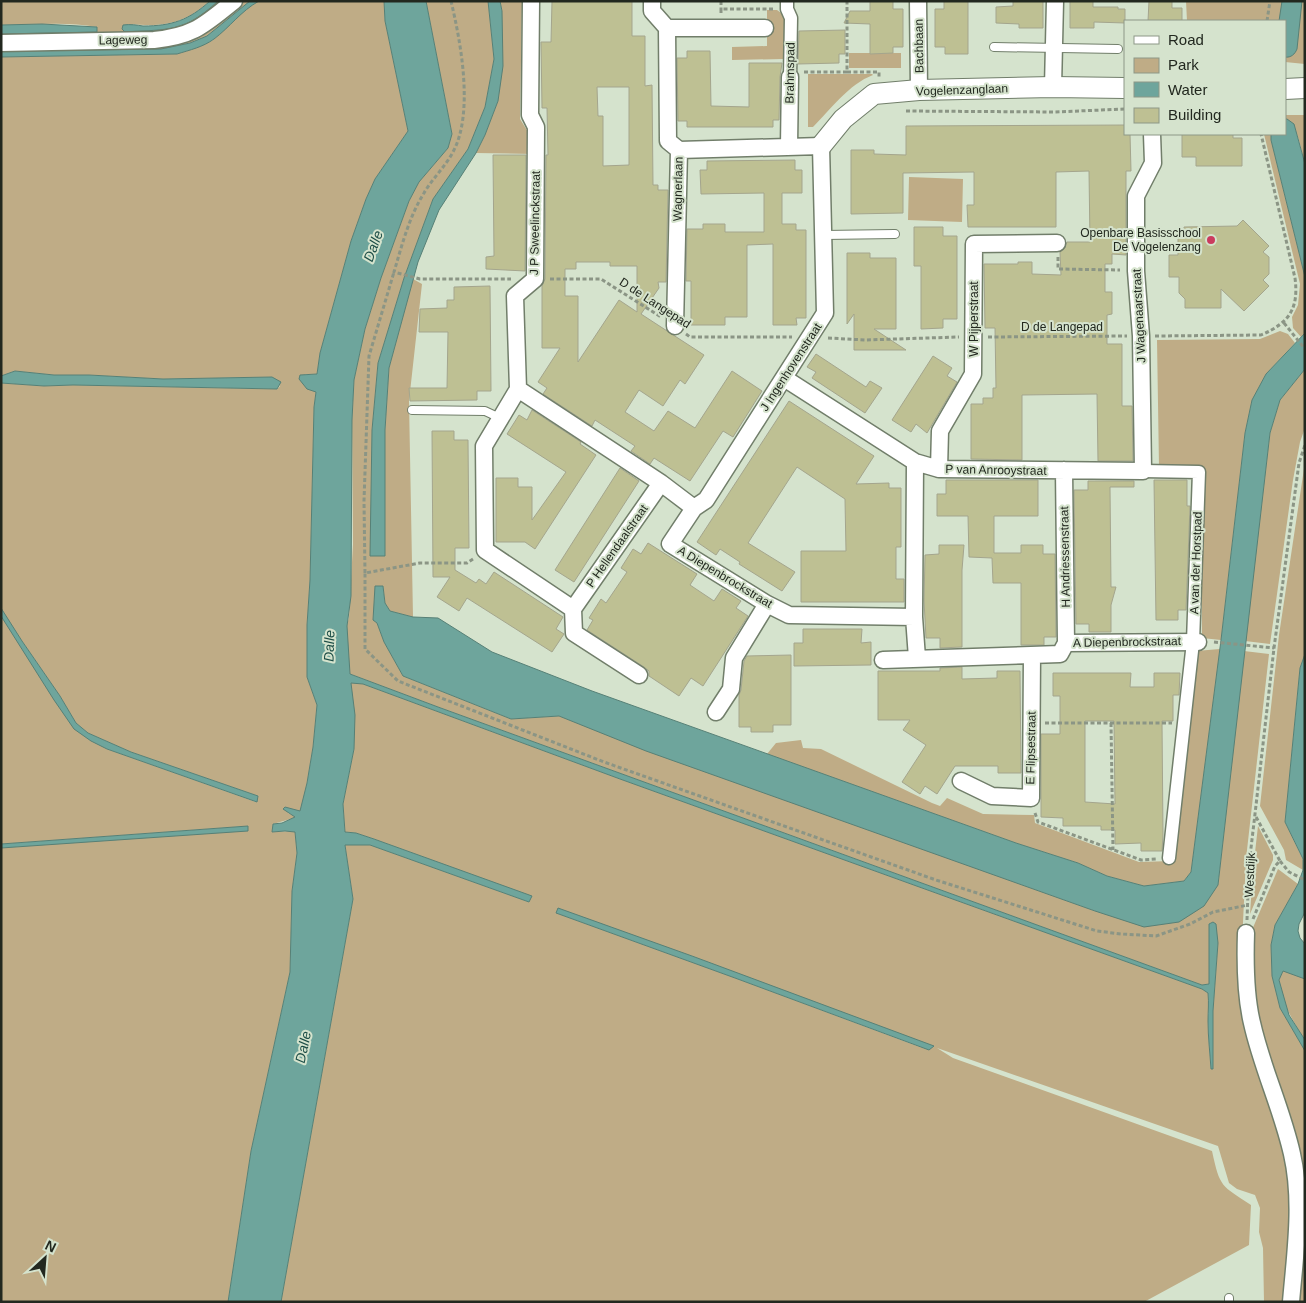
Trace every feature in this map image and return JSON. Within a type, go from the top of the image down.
[{"type":"street","name":"Lageweg","points":[[1,43],[175,38],[202,27],[234,1]]},
{"type":"street","name":"J P Sweelinckstraat","points":[[518,389],[515,296],[535,279],[536,127],[530,115],[531,1]]},
{"type":"street","points":[[652,1],[652,11],[667,28],[765,28]]},
{"type":"street","name":"Brahmspad","points":[[786,1],[791,18],[789,146]]},
{"type":"street","name":"Bachbaan","points":[[918,1],[920,90]]},
{"type":"street","points":[[1053,87],[1055,1]]},
{"type":"street","name":"Wagnerlaan","points":[[667,28],[668,141],[679,150],[675,326]]},
{"type":"street","name":"Vogelenzanglaan","points":[[821,146],[844,119],[874,94],[920,90],[1053,87],[1124,88]]},
{"type":"street","points":[[1286,89],[1305,88]]},
{"type":"street","name":"J Wagenaarstraat","points":[[1143,471],[1141,336],[1136,271],[1136,196],[1152,163],[1152,135]]},
{"type":"street","points":[[679,150],[821,146]]},
{"type":"street","name":"J Ingenhovenstraat","points":[[694,508],[706,500],[825,314],[821,146]]},
{"type":"street","name":"W Pijperstraat","points":[[939,469],[940,431],[973,374],[974,244],[1057,243]]},
{"type":"street","name":"P van Anrooystraat","points":[[784,378],[915,462],[939,469],[1143,471]]},
{"type":"street","points":[[639,675],[574,633],[574,609],[485,550],[484,446],[518,389],[661,483],[694,508]]},
{"type":"street","points":[[915,462],[914,617],[917,658]]},
{"type":"street","name":"H Andriessenstraat","points":[[1064,470],[1066,643]]},
{"type":"street","name":"A van der Horstpad","points":[[1143,471],[1199,472],[1196,642],[1169,858]]},
{"type":"street","name":"P Hellendaalstraat","points":[[574,609],[661,483]]},
{"type":"street","name":"A Diepenbrockstraat","points":[[694,508],[670,544],[767,604],[789,615],[914,617]]},
{"type":"street","points":[[716,712],[731,689],[734,658],[767,604]]},
{"type":"street","name":"A Diepenbrockstraat","points":[[883,660],[1060,654],[1066,643],[1196,642]]},
{"type":"street","name":"E Flipsestraat","points":[[961,781],[992,796],[1030,798],[1032,655]]},
{"type":"street","points":[[1246,933],[1247,992],[1252,1024],[1293,1156],[1297,1202],[1291,1302]]},
{"type":"lane","points":[[994,48],[1118,49]]},
{"type":"lane","points":[[824,235],[895,234]]},
{"type":"lane","points":[[412,410],[485,411],[500,418]]},
{"type":"path","points":[[451,1],[464,75],[464,107],[460,131],[453,152],[424,193],[411,217],[368,356],[364,500],[365,650],[398,681],[604,762],[936,880],[1098,931],[1156,936],[1190,924],[1213,912],[1248,905]]},
{"type":"path","points":[[721,1],[721,9]]},
{"type":"path","points":[[847,1],[847,72]]},
{"type":"path","points":[[1266,20],[1270,1]]},
{"type":"path","points":[[790,74],[879,72],[879,77]]},
{"type":"path","name":"Vogelenzanglaan","points":[[900,111],[1054,112],[1124,109]]},
{"type":"path","points":[[1261,135],[1297,293],[1295,303],[1284,322],[1305,349]]},
{"type":"path","points":[[1057,243],[1058,269],[1136,271]]},
{"type":"path","name":"D de Langepad","points":[[394,272],[416,278],[601,279],[690,337],[811,337],[865,340],[974,337],[1261,335],[1284,322]]},
{"type":"path","name":"Westdijk","points":[[1246,933],[1249,865],[1274,648],[1299,463],[1305,445]]},
{"type":"path","points":[[365,572],[420,563],[467,563],[485,550]]},
{"type":"path","points":[[1216,642],[1274,648]]},
{"type":"path","points":[[1032,723],[1185,722]]},
{"type":"path","points":[[1111,723],[1113,850]]},
{"type":"path","points":[[1030,798],[1038,822],[1141,860],[1169,858]]},
{"type":"path","points":[[1255,814],[1280,861],[1289,872],[1305,880]]},
{"type":"path","points":[[1246,933],[1280,861]]},
{"type":"green space","points":[[1,1],[210,1],[191,15],[173,22],[154,25],[131,24],[149,30],[164,30],[192,22],[218,1],[228,1],[184,31],[1,39],[1,34],[97,32],[97,27],[61,24],[1,25]]},
{"type":"green space","points":[[239,1],[250,1],[207,36],[190,43],[161,49],[1,51],[1,46],[153,43]]},
{"type":"green space","points":[[259,1],[384,1],[385,21],[408,131],[375,179],[366,199],[351,241],[320,353],[317,374],[305,374],[316,391],[307,625],[307,677],[317,705],[313,747],[300,812],[288,813],[295,816],[294,818],[273,824],[272,832],[295,831],[297,853],[292,891],[290,972],[251,1151],[228,1302],[1,1302],[1,848],[247,826],[1,844],[1,616],[74,728],[107,749],[256,802],[258,796],[131,752],[88,733],[76,723],[60,696],[7,619],[1,608],[1,383],[44,386],[277,389],[280,386],[272,377],[163,379],[54,375],[15,371],[1,376],[1,57],[177,54],[213,40],[249,6]]},
{"type":"green space","points":[[426,1],[488,1],[494,59],[485,107],[468,149],[433,199],[404,278],[378,363],[372,430],[371,556],[385,556],[385,430],[389,368],[413,279],[422,284],[409,401],[413,617],[390,611],[385,603],[383,586],[376,586],[373,619],[377,623],[384,642],[403,676],[511,719],[559,716],[1095,911],[1218,885],[1244,651],[1269,654],[1246,859],[1242,943],[1293,1178],[1288,1302],[1264,1302],[1263,1248],[1259,1232],[1260,1208],[1255,1195],[1237,1189],[1229,1183],[1218,1146],[937,1048],[953,1058],[1212,1151],[1217,1172],[1223,1184],[1251,1205],[1249,1245],[1144,1302],[281,1302],[353,899],[345,845],[370,845],[529,902],[531,896],[374,839],[356,833],[345,832],[343,804],[354,749],[351,683],[363,684],[1202,989],[1208,993],[1208,1027],[1211,1069],[1213,1069],[1213,1011],[1218,943],[1213,922],[1209,924],[1209,984],[1202,985],[350,674],[347,625],[353,544],[352,420],[354,380],[365,329],[409,201],[419,182],[448,148],[452,134]],"holes":[[[556,913],[692,956],[928,1050]]]},
{"type":"green space","points":[[500,1],[522,1],[520,119],[533,140],[533,154],[476,153],[498,101],[502,11]]},
{"type":"green space","points":[[1186,1],[1305,1],[1305,64],[1286,62],[1286,20],[1187,20]]},
{"type":"green space","points":[[767,10],[777,10],[788,18],[788,55],[783,59],[732,60],[732,47],[767,46]]},
{"type":"green space","points":[[849,53],[901,53],[901,68],[849,68]]},
{"type":"green space","points":[[808,74],[873,75],[848,91],[813,127],[808,127]]},
{"type":"green space","points":[[1286,115],[1305,115],[1305,164],[1296,132],[1286,120]]},
{"type":"green space","points":[[1264,135],[1271,135],[1305,277],[1305,333],[1301,337],[1293,328],[1292,317],[1298,305],[1300,284]]},
{"type":"green space","points":[[909,177],[963,179],[962,222],[908,220]]},
{"type":"green space","points":[[1280,331],[1288,334],[1295,343],[1266,374],[1252,401],[1245,433],[1221,640],[1202,638],[1201,466],[1159,467],[1157,340],[1260,339]]},
{"type":"green space","points":[[1305,369],[1305,428],[1300,442],[1293,480],[1270,644],[1245,641],[1270,433],[1280,400]]},
{"type":"green space","points":[[1305,462],[1305,654],[1300,668],[1285,822],[1303,860],[1303,870],[1286,860],[1284,850],[1260,806],[1279,635]]},
{"type":"green space","points":[[1220,649],[1191,872],[1184,881],[1144,886],[1107,876],[1078,863],[1016,843],[767,754],[776,743],[801,740],[803,748],[821,749],[940,806],[947,798],[983,814],[1034,815],[1035,823],[1139,862],[1172,861],[1196,651]]},
{"type":"green space","points":[[1258,826],[1273,855],[1273,860],[1250,914],[1253,870]]},
{"type":"green space","points":[[1278,869],[1298,884],[1275,925],[1271,945],[1272,976],[1280,1008],[1305,1051],[1305,1302],[1295,1302],[1301,1202],[1255,1022],[1249,937]]},
{"type":"green space","points":[[1283,970],[1305,979],[1305,1040],[1282,996],[1279,979]]},
{"type":"water","points":[[210,1],[218,1],[195,19],[185,24],[153,30],[125,32],[122,29],[123,25],[153,26],[180,21],[195,13]]},
{"type":"water","points":[[250,1],[259,1],[247,9],[210,42],[177,54],[1,57],[1,51],[161,49],[190,43],[207,36]]},
{"type":"water","name":"Dalle","points":[[384,1],[426,1],[452,134],[448,148],[419,182],[409,201],[365,329],[354,380],[351,596],[347,626],[350,674],[1202,985],[1209,984],[1209,924],[1213,922],[1216,924],[1218,943],[1213,1011],[1213,1069],[1211,1069],[1208,1027],[1208,993],[1202,989],[363,684],[351,683],[355,715],[354,749],[343,804],[345,832],[356,833],[374,839],[532,896],[529,902],[370,845],[345,845],[353,899],[281,1302],[228,1302],[251,1151],[290,972],[292,891],[297,853],[295,832],[272,832],[273,824],[282,823],[295,817],[283,809],[285,807],[300,811],[313,747],[317,705],[307,677],[307,625],[316,392],[307,389],[299,379],[300,375],[317,374],[320,353],[351,241],[366,199],[375,179],[408,131],[385,21]]},
{"type":"water","points":[[488,1],[500,1],[502,11],[503,66],[498,101],[476,153],[439,210],[418,262],[389,368],[385,430],[385,556],[370,556],[372,430],[378,363],[404,278],[433,199],[468,149],[485,107],[494,59]]},
{"type":"water","points":[[1282,1],[1302,1],[1297,49],[1289,57],[1286,57],[1286,20],[1279,20]]},
{"type":"water","points":[[42,24],[97,27],[97,32],[1,34],[1,25]]},
{"type":"water","points":[[1286,119],[1294,124],[1305,164],[1305,277],[1271,135],[1286,135]]},
{"type":"water","points":[[1305,333],[1305,369],[1280,400],[1270,433],[1218,885],[1204,906],[1179,922],[1144,927],[1095,911],[646,751],[559,716],[511,719],[403,676],[384,642],[377,623],[373,620],[375,586],[383,586],[385,603],[390,611],[413,617],[438,618],[492,652],[592,691],[1016,843],[1078,863],[1107,876],[1144,886],[1184,881],[1191,872],[1245,433],[1252,400],[1266,374]]},
{"type":"water","points":[[15,371],[54,375],[163,379],[272,377],[281,382],[277,389],[44,386],[1,383],[1,376]]},
{"type":"water","points":[[1,608],[76,723],[88,733],[131,752],[258,796],[257,802],[107,749],[74,729],[1,616]]},
{"type":"water","points":[[1305,654],[1305,912],[1298,931],[1300,938],[1305,944],[1305,979],[1283,971],[1279,980],[1289,1015],[1305,1040],[1305,1051],[1280,1008],[1272,976],[1271,945],[1275,925],[1298,884],[1303,870],[1303,859],[1285,822],[1300,668]]},
{"type":"water","points":[[248,826],[248,831],[1,848],[1,844]]},
{"type":"water","points":[[558,908],[934,1046],[929,1050],[556,913]]},
{"type":"building","points":[[552,1],[632,1],[632,36],[645,36],[645,86],[652,85],[653,185],[658,185],[658,190],[668,190],[666,282],[658,282],[659,288],[641,314],[704,355],[685,384],[680,380],[663,406],[639,390],[625,412],[654,431],[668,411],[695,428],[732,371],[762,391],[733,437],[723,431],[690,481],[654,458],[650,464],[631,451],[635,446],[595,420],[592,426],[543,394],[547,388],[538,382],[560,348],[542,348],[542,286],[545,279],[546,155],[548,155],[547,108],[542,108],[541,42],[551,42]],"holes":[[[597,87],[629,87],[629,165],[603,166],[603,116],[598,116]],[[576,262],[610,262],[610,266],[637,266],[637,312],[619,300],[578,362],[578,296],[565,296],[565,269],[576,269]]]},
{"type":"building","points":[[870,1],[893,1],[893,9],[903,9],[903,47],[893,47],[893,53],[870,54],[870,24],[844,23],[850,11],[870,11]]},
{"type":"building","points":[[944,1],[968,1],[968,54],[945,54],[945,47],[935,47],[935,9],[944,9]]},
{"type":"building","points":[[1013,1],[1043,1],[1043,28],[1019,28],[1019,24],[996,23],[996,7],[1013,6]]},
{"type":"building","points":[[1070,1],[1093,1],[1093,7],[1118,7],[1118,9],[1125,9],[1124,23],[1094,22],[1094,28],[1070,28]]},
{"type":"building","points":[[1149,1],[1172,1],[1172,8],[1182,8],[1182,20],[1148,20]]},
{"type":"building","points":[[845,30],[845,54],[839,54],[839,63],[798,64],[799,31]]},
{"type":"building","points":[[687,51],[710,51],[711,106],[749,107],[749,63],[782,63],[779,120],[773,120],[773,127],[687,127],[687,121],[678,121],[677,58],[687,58]]},
{"type":"building","points":[[1124,125],[1124,135],[1130,135],[1131,171],[1126,171],[1126,255],[1112,254],[1112,264],[1105,264],[1105,292],[1112,292],[1112,314],[1107,315],[1107,344],[1122,344],[1122,406],[1132,406],[1133,461],[1098,461],[1097,394],[1022,395],[1022,460],[971,459],[971,404],[983,404],[983,398],[993,398],[993,388],[996,388],[995,328],[985,328],[984,264],[1032,262],[1032,274],[1061,275],[1060,252],[1065,248],[1067,242],[1090,242],[1089,171],[1056,172],[1056,227],[968,227],[967,205],[974,205],[974,172],[903,173],[903,213],[851,214],[851,150],[874,150],[874,154],[906,155],[906,126]]},
{"type":"building","points":[[1182,135],[1233,135],[1233,138],[1242,138],[1242,166],[1196,166],[1196,157],[1182,157]]},
{"type":"building","points":[[493,155],[526,155],[525,271],[486,269],[486,257],[494,256]]},
{"type":"building","points":[[795,160],[795,170],[802,170],[802,193],[782,193],[782,224],[796,224],[796,230],[806,230],[806,318],[796,318],[797,325],[773,325],[773,244],[747,245],[747,317],[725,317],[725,325],[691,325],[691,281],[686,281],[687,229],[703,229],[703,224],[725,224],[725,232],[764,232],[764,193],[701,194],[700,170],[707,170],[707,161]]},
{"type":"building","points":[[1243,220],[1269,246],[1263,252],[1269,257],[1269,274],[1263,280],[1269,286],[1244,311],[1221,289],[1221,308],[1185,308],[1185,299],[1179,293],[1179,277],[1169,277],[1169,255],[1178,255],[1178,239],[1184,233],[1184,227],[1237,226]]},
{"type":"building","points":[[914,227],[943,227],[943,236],[957,236],[957,319],[943,319],[943,328],[921,329],[921,266],[914,266]]},
{"type":"building","points":[[847,253],[870,253],[870,258],[896,258],[896,329],[874,329],[906,350],[854,350],[854,314],[847,324]]},
{"type":"building","points":[[490,286],[491,391],[477,391],[477,400],[410,401],[409,388],[447,388],[448,332],[419,332],[420,309],[447,308],[447,300],[454,300],[454,287]]},
{"type":"building","points":[[816,354],[866,387],[870,381],[882,388],[865,413],[812,378],[816,372],[807,367]]},
{"type":"building","points":[[933,356],[952,368],[947,376],[957,382],[927,433],[916,424],[911,432],[892,420]]},
{"type":"building","points":[[789,401],[874,456],[856,484],[889,483],[889,488],[901,488],[901,547],[896,547],[896,579],[904,579],[904,602],[801,602],[801,551],[846,551],[845,499],[797,467],[748,543],[795,572],[782,591],[739,564],[740,562],[720,549],[716,555],[697,542]]},
{"type":"building","points":[[532,410],[581,442],[580,444],[596,455],[535,549],[525,542],[496,542],[496,478],[518,478],[518,487],[532,487],[532,520],[566,472],[507,434],[519,415],[527,420]]},
{"type":"building","points":[[432,431],[454,431],[454,440],[468,440],[469,548],[455,548],[455,570],[476,583],[479,579],[486,584],[494,572],[563,617],[556,629],[564,634],[552,652],[467,598],[459,611],[437,597],[450,577],[433,577]]},
{"type":"building","points":[[620,468],[639,481],[574,582],[555,570]]},
{"type":"building","points":[[946,480],[1038,480],[1038,516],[994,516],[994,553],[1021,553],[1021,545],[1043,545],[1043,554],[1055,554],[1056,637],[1044,637],[1044,645],[1021,645],[1021,583],[993,583],[992,558],[969,557],[968,516],[937,516],[937,494],[946,494]]},
{"type":"building","points":[[1154,480],[1187,480],[1187,506],[1190,506],[1186,610],[1178,610],[1178,620],[1156,620]]},
{"type":"building","points":[[1088,481],[1134,481],[1134,487],[1110,487],[1111,587],[1116,587],[1111,605],[1111,632],[1089,632],[1089,624],[1076,624],[1074,490],[1088,490]]},
{"type":"building","points":[[648,543],[697,574],[690,585],[714,601],[722,589],[741,601],[736,608],[748,616],[703,686],[691,678],[679,696],[649,676],[649,671],[644,667],[587,630],[593,620],[589,618],[601,599],[606,603],[627,572],[621,568],[633,549],[641,554]]},
{"type":"building","points":[[939,545],[964,545],[962,570],[962,647],[940,648],[940,638],[926,638],[924,601],[925,555],[939,554]]},
{"type":"building","points":[[803,629],[862,629],[861,643],[871,642],[871,665],[794,666],[794,643],[803,643]]},
{"type":"building","points":[[791,655],[791,725],[773,725],[773,732],[751,732],[751,727],[739,727],[739,695],[744,661],[747,656]]},
{"type":"building","points":[[962,667],[962,679],[997,678],[997,671],[1020,671],[1021,773],[998,773],[998,766],[955,766],[937,794],[925,786],[920,794],[902,782],[926,745],[903,730],[910,720],[878,720],[878,671],[940,671],[940,668]]},
{"type":"building","points":[[1053,673],[1131,673],[1130,687],[1154,687],[1154,673],[1180,673],[1179,695],[1173,695],[1173,721],[1162,721],[1162,851],[1141,851],[1141,843],[1115,844],[1115,830],[1101,830],[1101,826],[1063,826],[1063,818],[1041,817],[1041,734],[1060,734],[1060,696],[1053,696]],"holes":[[[1085,721],[1114,721],[1115,804],[1085,802]]]},
{"type":"place","name":"Openbare Basisschool De Vogelenzang","points":[[1211,240]]}]
